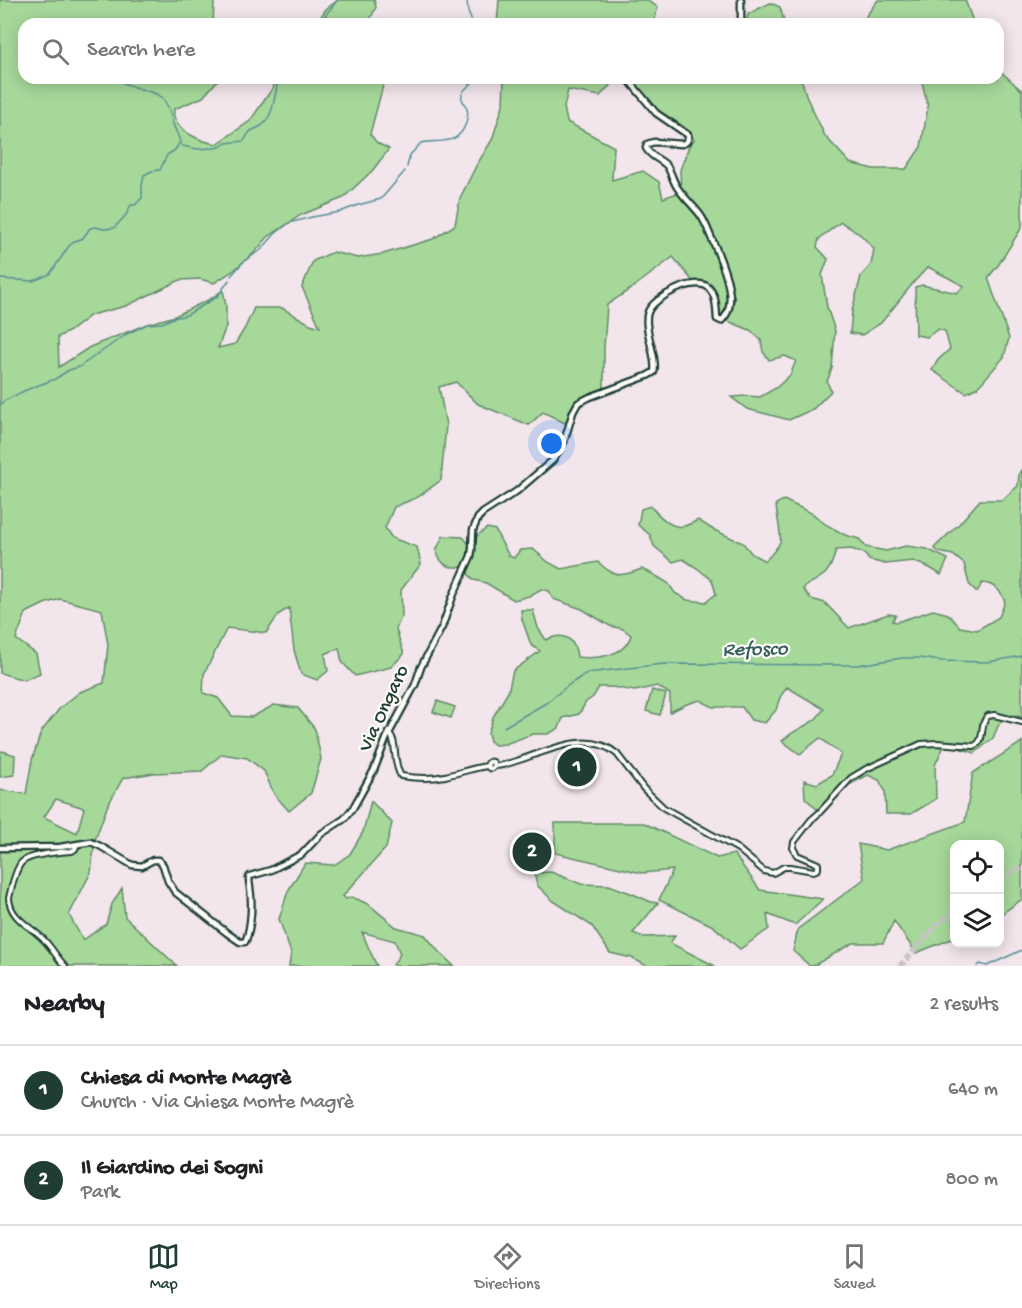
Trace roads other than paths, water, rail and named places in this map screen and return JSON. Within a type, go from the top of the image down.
[{"type":"main road","points":[[741,0],[741,18]]},
{"type":"main road","name":"Via Ongaro","points":[[77,844],[94,843],[132,866],[142,866],[153,860],[160,861],[174,892],[227,933],[240,942],[245,942],[252,900],[250,876],[272,870],[302,854],[321,834],[344,819],[358,800],[447,617],[453,596],[471,556],[473,530],[478,518],[517,492],[553,460],[561,448],[578,403],[654,372],[647,316],[653,305],[666,294],[673,290],[696,285],[707,286],[714,298],[717,319],[721,321],[724,318],[728,308],[730,287],[702,218],[677,188],[668,168],[647,152],[646,148],[648,144],[654,142],[686,143],[688,135],[656,113],[632,84]]},
{"type":"main road","points":[[0,848],[60,847],[77,844]]},
{"type":"street","points":[[389,733],[393,737],[396,764],[401,776],[443,777],[487,766],[489,762],[500,766],[560,746],[595,742],[606,746],[617,754],[652,798],[664,808],[738,849],[767,872],[773,873],[787,867],[814,871],[818,867],[817,863],[797,855],[793,848],[794,842],[811,820],[851,778],[921,744],[977,746],[982,739],[983,722],[988,716],[1022,722]]},
{"type":"street","points":[[65,966],[45,940],[19,920],[11,908],[9,897],[19,866],[23,861],[40,855],[72,850],[77,844]]},
{"type":"waterway","points":[[324,18],[337,0]]},
{"type":"waterway","points":[[467,0],[470,18]]},
{"type":"waterway","points":[[126,84],[163,98],[182,146],[197,149],[220,147],[226,143],[244,141],[250,132],[265,123],[268,118],[277,84]]},
{"type":"waterway","points":[[407,167],[410,155],[421,143],[453,139],[463,131],[468,113],[462,94],[470,84]]},
{"type":"waterway","points":[[0,279],[33,281],[50,274],[69,246],[83,238],[90,228],[114,228],[126,215],[131,205],[135,205],[142,198],[144,175],[160,170],[167,155],[175,150],[180,142]]},
{"type":"waterway","points":[[231,276],[243,262],[261,250],[289,223],[340,212],[381,199],[405,171]]},
{"type":"waterway","points":[[0,405],[26,390],[79,367],[127,334],[147,324],[162,323],[187,315],[218,296],[229,280]]},
{"type":"waterway","name":"Refosco","points":[[504,727],[546,703],[587,673],[663,664],[858,665],[902,658],[988,662],[1022,656]]},
{"type":"waterway","points":[[977,966],[980,964],[987,966],[1022,950]]},
{"type":"tunnel","points":[[1004,877],[1022,867]]},
{"type":"tunnel","points":[[900,966],[938,924],[950,914]]},
{"type":"place","name":"Chiesa di Monte Magrè","points":[[577,767]]},
{"type":"place","name":"Il Giardino dei Sogni","points":[[532,852]]}]
